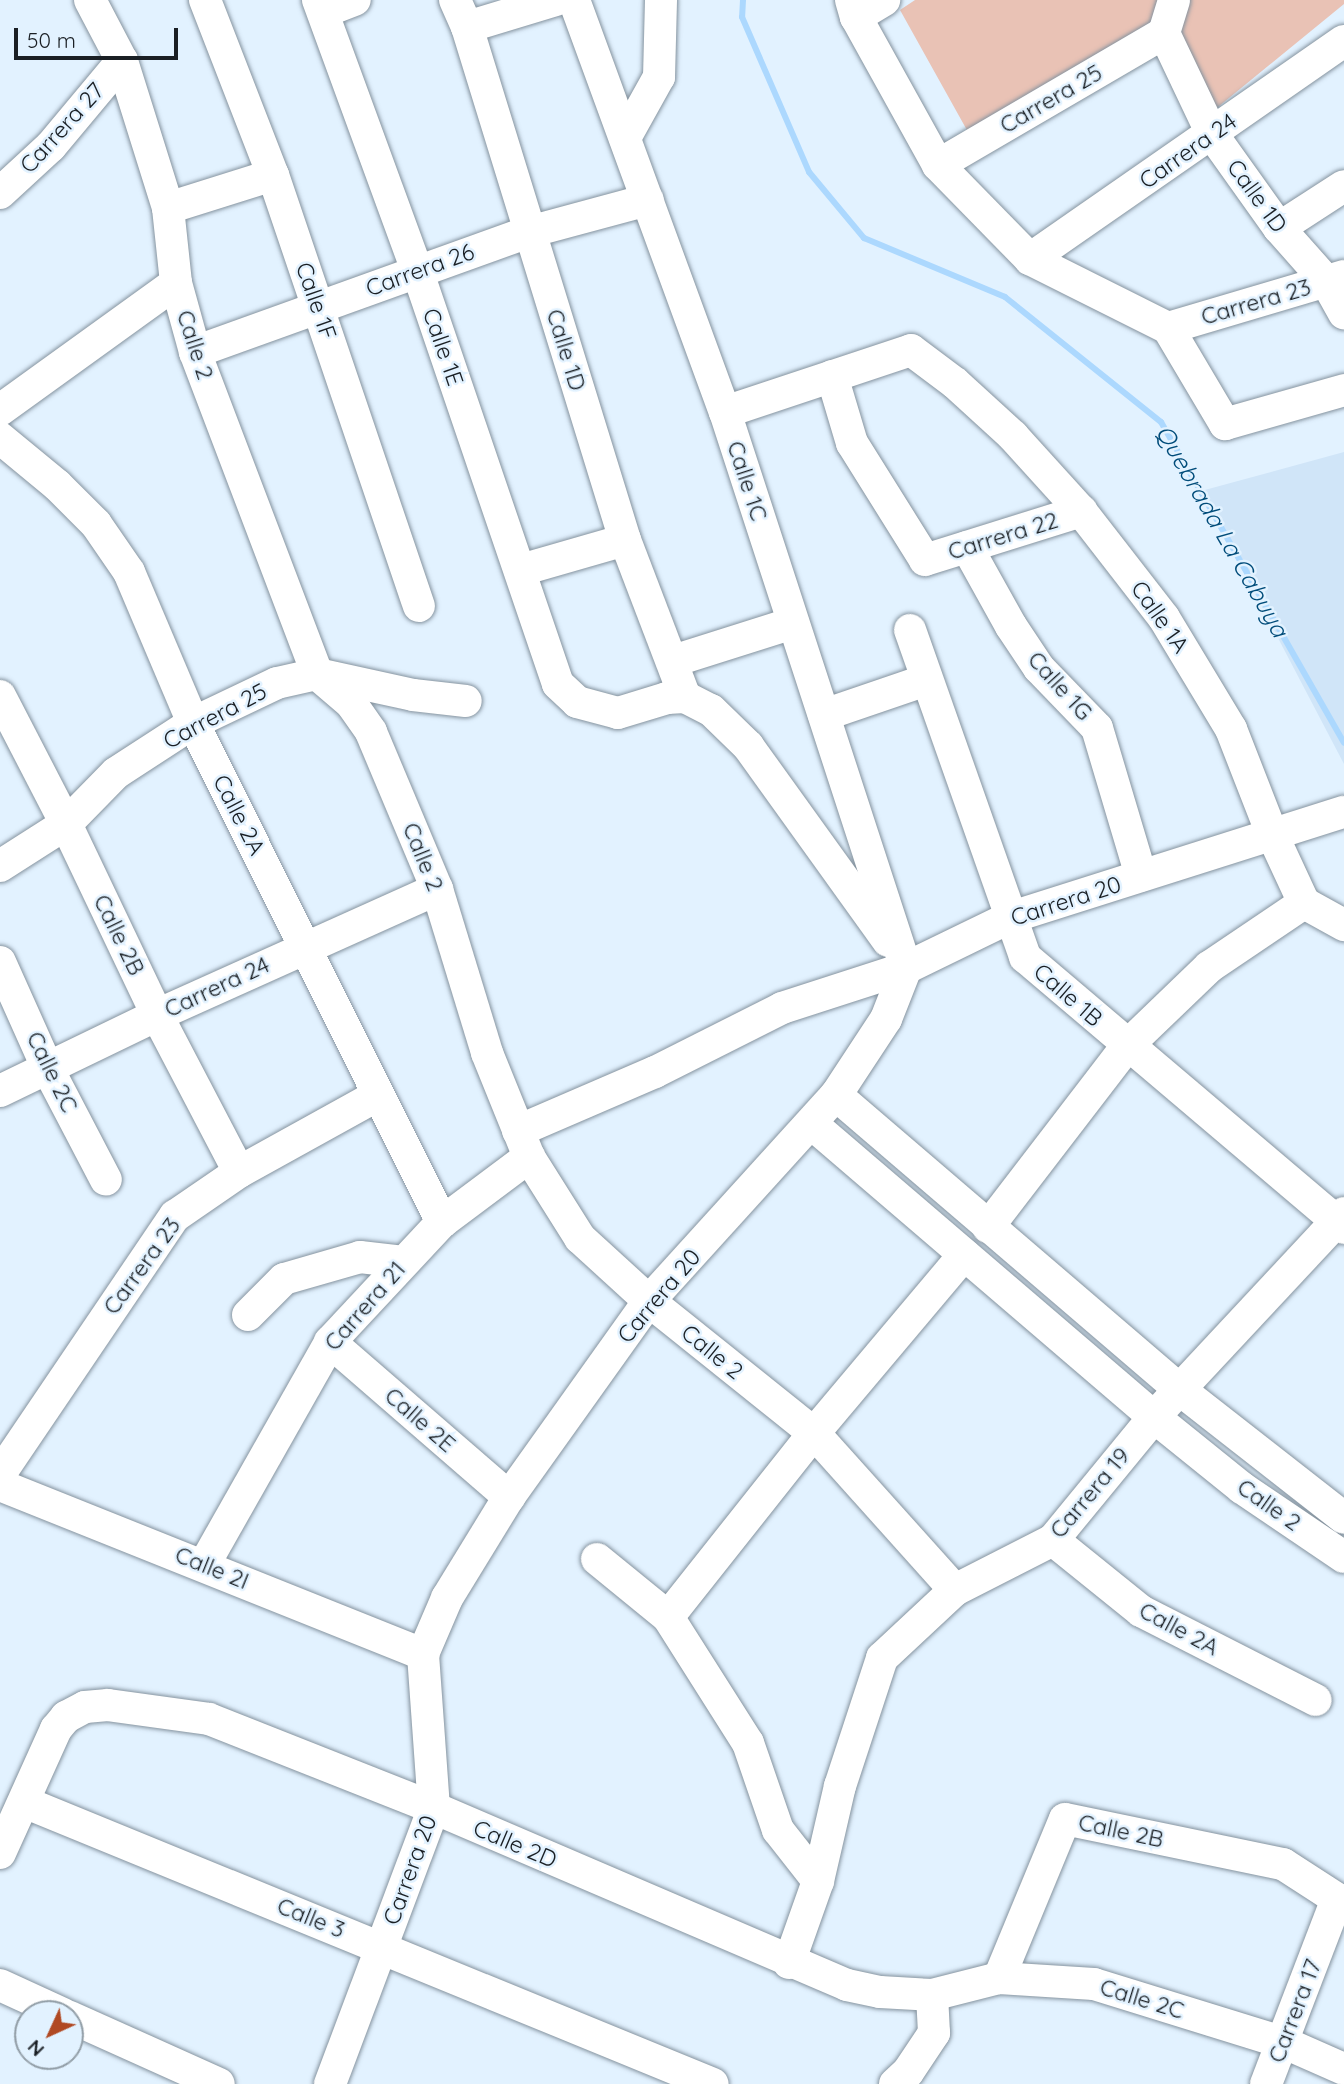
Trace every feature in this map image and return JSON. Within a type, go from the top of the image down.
[{"type":"street","name":"Calle 2","points":[[90,0],[121,61],[168,208],[176,283],[195,352],[317,674],[351,704],[370,732],[438,889],[487,1053],[523,1144],[580,1238],[649,1301],[814,1433],[955,1590]]},
{"type":"street","name":"Calle 1F","points":[[205,0],[273,175],[419,606]]},
{"type":"street","points":[[321,6],[355,0]]},
{"type":"street","points":[[461,14],[556,0]]},
{"type":"street","name":"Calle 1C","points":[[574,0],[725,412],[906,968]]},
{"type":"street","points":[[625,138],[659,77],[661,0]]},
{"type":"street","points":[[884,0],[854,9],[938,165],[1030,259],[1168,328],[1225,424],[1344,390]]},
{"type":"street","points":[[1164,33],[1174,0]]},
{"type":"street","name":"Calle 1E","points":[[321,6],[521,570],[558,684],[577,702],[618,713],[667,698],[685,697]]},
{"type":"street","name":"Calle 1D","points":[[461,14],[625,540],[685,697]]},
{"type":"street","name":"Calle 1D","points":[[1164,33],[1213,134],[1279,228],[1335,279],[1344,313]]},
{"type":"street","name":"Carrera 25","points":[[938,165],[1164,33]]},
{"type":"street","name":"Carrera 24","points":[[1030,259],[1344,41]]},
{"type":"street","name":"Carrera 27","points":[[0,193],[51,146],[121,61]]},
{"type":"street","points":[[168,208],[273,175]]},
{"type":"street","points":[[1279,228],[1344,186]]},
{"type":"street","name":"Carrera 26","points":[[195,352],[416,270],[529,232],[648,200]]},
{"type":"street","name":"Carrera 23","points":[[1168,328],[1335,279]]},
{"type":"street","points":[[0,410],[176,283]]},
{"type":"street","name":"Calle 1A","points":[[832,376],[911,351],[955,383],[1013,436],[1081,511],[1164,618],[1231,729],[1272,834],[1304,903]]},
{"type":"street","points":[[725,412],[832,376]]},
{"type":"street","name":"Carrera 22","points":[[832,376],[852,443],[925,560],[1081,511]]},
{"type":"street","name":"Calle 2A","points":[[0,438],[57,485],[96,524],[129,572],[193,723],[306,946],[376,1096],[442,1222]]},
{"type":"street","points":[[521,570],[625,540]]},
{"type":"street","name":"Calle 1G","points":[[967,547],[1010,626],[1039,668],[1097,727],[1141,876]]},
{"type":"street","points":[[673,661],[793,623]]},
{"type":"street","name":"Calle 1B","points":[[910,630],[1009,918],[1025,957],[1127,1046],[1341,1220]]},
{"type":"street","name":"Carrera 25","points":[[0,866],[66,824],[116,774],[193,723],[277,683],[317,674],[412,695],[466,701]]},
{"type":"street","points":[[824,715],[926,680]]},
{"type":"street","name":"Calle 2B","points":[[0,696],[66,824],[157,1015],[239,1172]]},
{"type":"street","points":[[685,697],[711,710],[748,746],[906,968]]},
{"type":"street","name":"Carrera 20","points":[[330,2084],[434,1808],[423,1654],[447,1598],[509,1497],[649,1301],[836,1095],[886,1019],[906,968],[1009,918],[1344,812]]},
{"type":"street","name":"Carrera 24","points":[[0,1091],[306,946],[438,889]]},
{"type":"street","points":[[988,1227],[1127,1046],[1209,967],[1304,903],[1344,925]]},
{"type":"street","name":"Calle 2C","points":[[0,962],[47,1067],[106,1180]]},
{"type":"street","name":"Carrera 21","points":[[204,1565],[330,1342],[442,1222],[523,1144],[655,1072],[782,1008],[906,968]]},
{"type":"street","name":"Calle 2","points":[[836,1095],[1179,1389],[1344,1518]]},
{"type":"street","name":"Carrera 23","points":[[0,1474],[175,1216],[239,1172],[376,1096]]},
{"type":"street","name":"Calle 2","points":[[812,1124],[1154,1417],[1242,1488],[1344,1558]]},
{"type":"street","name":"Carrera 19","points":[[789,1963],[818,1881],[840,1786],[882,1658],[955,1590],[1053,1541],[1179,1389],[1341,1220]]},
{"type":"street","points":[[668,1617],[814,1433],[964,1255]]},
{"type":"street","points":[[248,1315],[284,1279],[360,1257],[404,1262]]},
{"type":"street","name":"Calle 2E","points":[[330,1342],[509,1497]]},
{"type":"street","name":"Calle 2I","points":[[0,1485],[423,1654]]},
{"type":"street","name":"Calle 2A","points":[[1053,1541],[1141,1611],[1316,1700]]},
{"type":"street","points":[[597,1559],[668,1617],[748,1744],[778,1830],[818,1881]]},
{"type":"street","name":"Calle 2D","points":[[23,1802],[56,1729],[66,1717],[85,1707],[108,1705],[209,1719],[434,1808],[789,1963],[847,1985],[880,1992],[932,1995]]},
{"type":"street","points":[[0,1853],[23,1802]]},
{"type":"street","name":"Calle 3","points":[[23,1802],[383,1947],[659,2073],[713,2084]]},
{"type":"street","name":"Calle 2B","points":[[999,1978],[1065,1819],[1283,1864],[1337,1899]]},
{"type":"street","name":"Carrera 17","points":[[1266,2084],[1285,2043],[1337,1899]]},
{"type":"street","name":"Calle 2C","points":[[932,1995],[999,1978],[1094,1984],[1285,2043],[1344,2069]]},
{"type":"street","points":[[0,1985],[33,2000]]},
{"type":"street","points":[[895,2084],[908,2073],[934,2033],[932,1995]]},
{"type":"street","points":[[84,2023],[219,2084]]},
{"type":"shaded area","points":[[915,0],[1344,0],[1344,4],[1207,116],[1172,15],[968,132],[900,10]]},
{"type":"shaded area","points":[[1344,452],[1344,764],[1201,491]]},
{"type":"waterway","name":"Quebrada La Cabuya","points":[[743,0],[742,17],[809,172],[864,238],[1005,297],[1161,422],[1344,743]]}]
